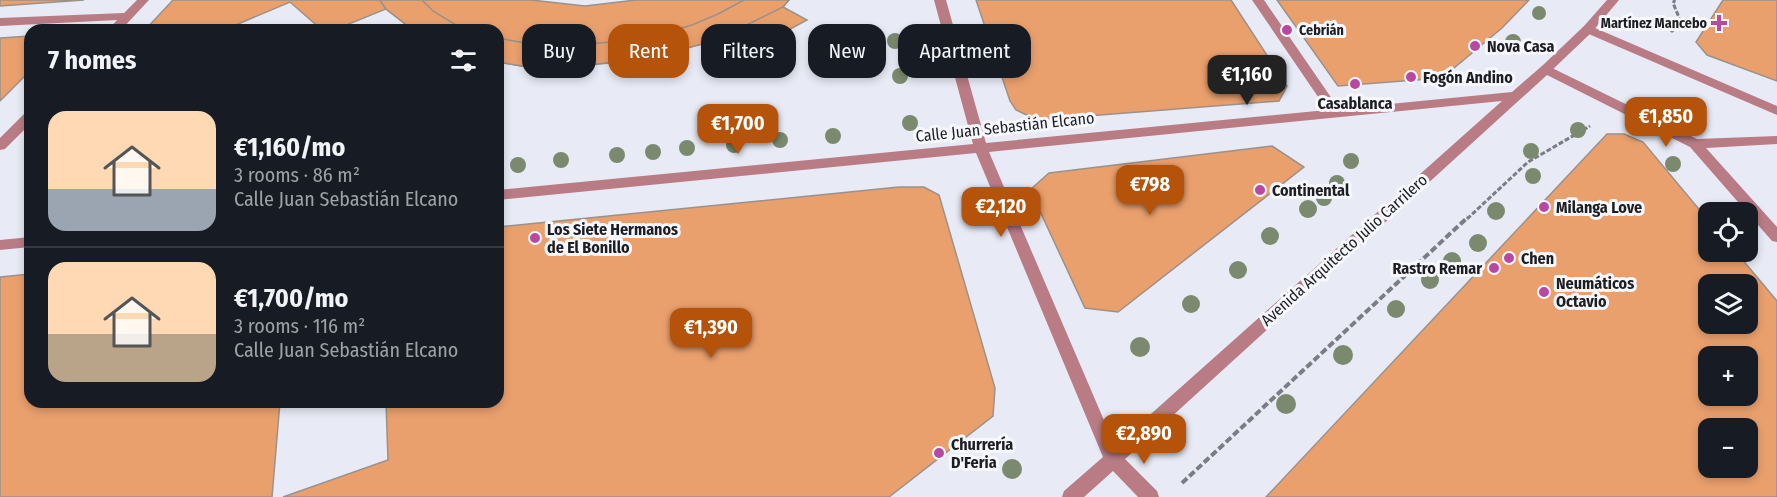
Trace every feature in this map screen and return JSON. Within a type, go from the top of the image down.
[{"type":"street","points":[[120,24],[143,0]]},
{"type":"street","points":[[939,0],[980,147],[1112,459],[1150,497]]},
{"type":"street","points":[[1258,0],[1335,113]]},
{"type":"street","name":"Avenida Arquitecto Julio Carrilero","points":[[1071,497],[1546,69],[1587,29],[1612,0]]},
{"type":"street","points":[[0,22],[127,16]]},
{"type":"street","points":[[1587,29],[1777,111]]},
{"type":"street","points":[[1546,69],[1695,144],[1777,237]]},
{"type":"street","name":"Calle Juan Sebastián Elcano","points":[[504,194],[1516,96]]},
{"type":"street","points":[[0,146],[24,122]]},
{"type":"street","points":[[1695,144],[1777,140]]},
{"type":"street","points":[[0,244],[24,242]]},
{"type":"path","points":[[1648,56],[1681,22],[1673,3],[1676,0]]},
{"type":"path","points":[[1176,489],[1528,162],[1593,124],[1610,102]]},
{"type":"building","points":[[0,0],[84,0],[0,6]]},
{"type":"building","points":[[173,0],[380,0],[386,9],[349,24],[315,24],[290,2],[238,24],[151,24]]},
{"type":"building","points":[[380,0],[531,0],[585,6],[636,0],[789,0],[783,7],[807,20],[796,26],[796,24],[701,24],[701,44],[689,47],[689,24],[608,24],[608,63],[596,64],[596,24],[522,24],[522,66],[504,63],[504,24],[405,24],[386,9]]},
{"type":"building","points":[[380,0],[422,0],[433,11],[454,24],[405,24],[386,9]]},
{"type":"building","points":[[744,0],[789,0],[783,7],[748,24],[701,24],[701,44],[689,48],[689,26]]},
{"type":"building","points":[[976,0],[1231,0],[1287,86],[1279,101],[1037,120],[1016,110],[1010,101],[1002,78],[1031,78],[1031,24],[984,24]]},
{"type":"building","points":[[1277,0],[1529,0],[1502,28],[1442,78],[1338,86]]},
{"type":"building","points":[[1723,0],[1777,0],[1777,81],[1707,55],[1696,42]]},
{"type":"building","points":[[24,36],[24,77],[0,101],[0,38]]},
{"type":"building","points":[[504,39],[522,42],[522,66],[504,63]]},
{"type":"building","points":[[608,42],[608,63],[596,64],[596,43]]},
{"type":"building","points":[[1607,134],[1624,134],[1643,142],[1698,208],[1698,262],[1744,262],[1754,274],[1698,274],[1698,334],[1758,334],[1758,278],[1777,301],[1777,497],[1266,497]]},
{"type":"building","points":[[1272,146],[1304,167],[1118,312],[1085,308],[1030,190],[1049,173]]},
{"type":"building","points":[[899,187],[924,187],[939,195],[995,388],[993,416],[889,497],[283,497],[388,460],[386,408],[504,408],[504,226]]},
{"type":"building","points":[[24,275],[24,408],[279,408],[272,497],[0,497],[0,277]]},
{"type":"place","name":"Martínez Mancebo","points":[[1719,23]]},
{"type":"place","name":"Cebrián","points":[[1287,30]]},
{"type":"place","name":"Nova Casa","points":[[1475,46]]},
{"type":"place","name":"Fogón Andino","points":[[1411,77]]},
{"type":"place","name":"Casablanca","points":[[1355,84]]},
{"type":"place","name":"Continental","points":[[1260,190]]},
{"type":"place","name":"Milanga Love","points":[[1544,207]]},
{"type":"place","name":"Los Siete Hermanos de El Bonillo","points":[[535,238]]},
{"type":"place","name":"Chen","points":[[1509,258]]},
{"type":"place","name":"Rastro Remar","points":[[1494,268]]},
{"type":"place","name":"Neumáticos Octavio","points":[[1544,292]]},
{"type":"place","name":"Churrería D'Feria","points":[[939,453]]}]
